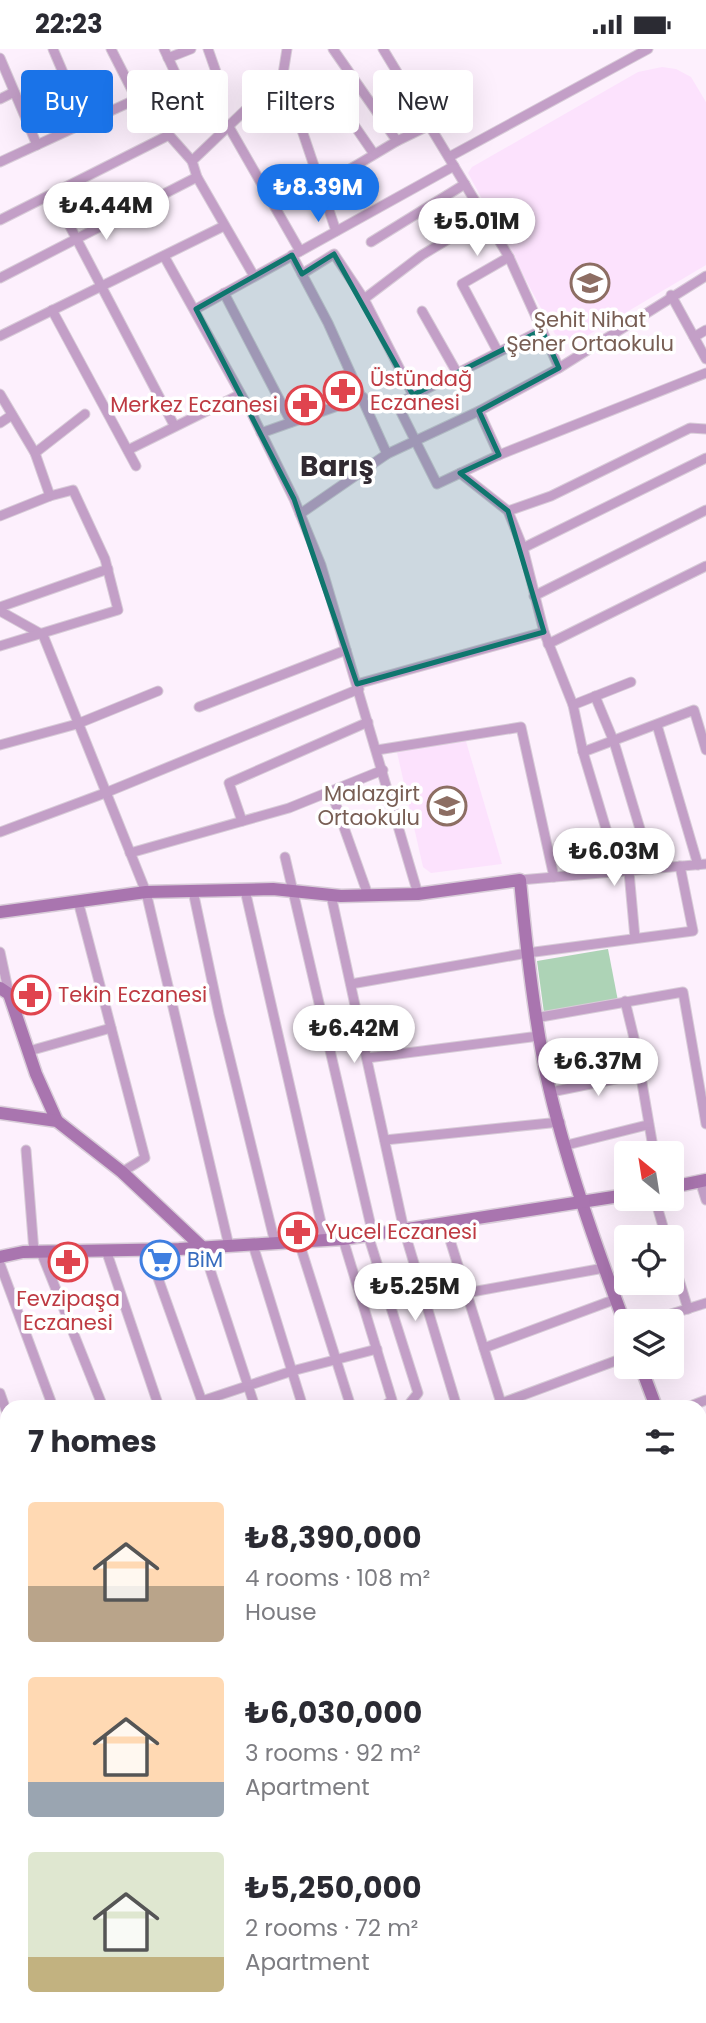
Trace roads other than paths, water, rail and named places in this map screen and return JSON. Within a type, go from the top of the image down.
[{"type":"main road","points":[[0,912],[146,892],[245,890],[331,895],[418,894],[520,880],[535,1018],[551,1092],[604,1268],[619,1309]]},
{"type":"main road","points":[[5,991],[57,1121],[122,1172],[203,1248]]},
{"type":"main road","points":[[0,1113],[57,1121]]},
{"type":"main road","points":[[684,1184],[703,1180]]},
{"type":"main road","points":[[0,1257],[38,1252],[203,1248],[344,1239],[614,1197]]},
{"type":"main road","points":[[645,1379],[651,1400]]},
{"type":"street","points":[[53,49],[62,70]]},
{"type":"street","points":[[111,49],[127,80]]},
{"type":"street","points":[[174,70],[166,53],[191,49]]},
{"type":"street","points":[[208,49],[216,70]]},
{"type":"street","points":[[283,70],[286,49]]},
{"type":"street","points":[[334,49],[348,70]]},
{"type":"street","points":[[383,49],[396,70]]},
{"type":"street","points":[[449,156],[648,49]]},
{"type":"street","points":[[0,58],[37,145]]},
{"type":"street","points":[[359,86],[397,141]]},
{"type":"street","points":[[0,99],[15,92]]},
{"type":"street","points":[[192,161],[242,114]]},
{"type":"street","points":[[229,127],[296,253],[302,274],[363,397],[387,454]]},
{"type":"street","points":[[0,162],[62,133]]},
{"type":"street","points":[[303,133],[336,231]]},
{"type":"street","points":[[359,133],[374,155]]},
{"type":"street","points":[[345,172],[414,133]]},
{"type":"street","points":[[435,133],[509,257],[559,368]]},
{"type":"street","points":[[0,220],[169,135],[192,161],[197,177],[254,276]]},
{"type":"street","points":[[196,309],[454,166]]},
{"type":"street","points":[[0,278],[77,241],[197,177]]},
{"type":"street","points":[[371,242],[465,184]]},
{"type":"street","points":[[53,194],[174,425]]},
{"type":"street","points":[[364,299],[422,255],[485,217]]},
{"type":"street","points":[[0,336],[224,226]]},
{"type":"street","points":[[302,274],[334,254],[364,299],[413,395]]},
{"type":"street","points":[[164,256],[196,309],[261,433],[321,565],[418,894]]},
{"type":"street","points":[[498,352],[463,284],[509,257]]},
{"type":"street","points":[[300,514],[387,454],[479,411],[559,368],[671,295],[706,276]]},
{"type":"street","points":[[224,293],[291,422]]},
{"type":"street","points":[[671,295],[706,359]]},
{"type":"street","points":[[52,310],[136,466]]},
{"type":"street","points":[[422,311],[456,371]]},
{"type":"street","points":[[542,330],[456,371],[397,404],[437,484],[499,455],[706,373]]},
{"type":"street","points":[[694,337],[706,330]]},
{"type":"street","points":[[0,394],[35,453],[50,496]]},
{"type":"street","points":[[128,450],[239,395]]},
{"type":"street","points":[[261,433],[363,397]]},
{"type":"street","points":[[479,411],[499,455]]},
{"type":"street","points":[[35,453],[85,414]]},
{"type":"street","points":[[0,423],[12,415]]},
{"type":"street","points":[[508,511],[551,496],[690,428],[706,429]]},
{"type":"street","points":[[523,548],[706,458]]},
{"type":"street","points":[[460,473],[508,511],[523,548],[544,632],[573,705],[583,752],[624,872],[635,937]]},
{"type":"street","points":[[0,516],[73,489],[108,569],[118,611],[0,646]]},
{"type":"street","points":[[534,596],[706,510]]},
{"type":"street","points":[[548,644],[706,566]]},
{"type":"street","points":[[0,609],[108,569]]},
{"type":"street","points":[[0,609],[43,635],[146,892],[229,1246]]},
{"type":"street","points":[[0,832],[105,793],[358,686],[544,632]]},
{"type":"street","points":[[200,707],[346,650]]},
{"type":"street","points":[[573,705],[631,682]]},
{"type":"street","points":[[0,745],[77,724],[158,691]]},
{"type":"street","points":[[595,696],[614,742],[652,869]]},
{"type":"street","points":[[583,752],[694,709],[706,750]]},
{"type":"street","points":[[242,821],[229,783],[368,722]]},
{"type":"street","points":[[520,880],[702,865],[657,725]]},
{"type":"street","points":[[377,750],[520,727],[554,877]]},
{"type":"street","points":[[130,853],[242,821],[383,770]]},
{"type":"street","points":[[331,791],[368,895]]},
{"type":"street","points":[[285,857],[370,1235],[418,1393],[412,1400]]},
{"type":"street","points":[[351,984],[527,953],[693,931],[680,866]]},
{"type":"street","points":[[245,890],[325,1240]]},
{"type":"street","points":[[193,891],[219,1014],[275,1243]]},
{"type":"street","points":[[331,895],[404,1230],[455,1400]]},
{"type":"street","points":[[78,901],[145,1158],[122,1172]]},
{"type":"street","points":[[0,952],[5,991]]},
{"type":"street","points":[[535,1018],[683,992],[706,1124]]},
{"type":"street","points":[[625,1001],[635,1042],[651,1141]]},
{"type":"street","points":[[29,1051],[111,1028]]},
{"type":"street","points":[[367,1058],[539,1037]]},
{"type":"street","points":[[544,1061],[635,1042]]},
{"type":"street","points":[[551,1092],[640,1074]]},
{"type":"street","points":[[385,1140],[560,1122]]},
{"type":"street","points":[[567,1145],[647,1125]]},
{"type":"street","points":[[26,1150],[38,1252],[100,1400]]},
{"type":"street","points":[[703,1180],[706,1200]]},
{"type":"street","points":[[445,1224],[500,1400]]},
{"type":"street","points":[[344,1239],[392,1400]]},
{"type":"street","points":[[299,1242],[349,1400]]},
{"type":"street","points":[[253,1245],[301,1400]]},
{"type":"street","points":[[203,1248],[252,1400]]},
{"type":"street","points":[[106,1250],[157,1400]]},
{"type":"street","points":[[148,1250],[202,1400]]},
{"type":"street","points":[[0,1264],[50,1400]]},
{"type":"street","points":[[418,1279],[457,1268]]},
{"type":"street","points":[[466,1293],[604,1268]]},
{"type":"street","points":[[683,1295],[688,1310]]},
{"type":"street","points":[[484,1348],[616,1299]]},
{"type":"street","points":[[684,1311],[706,1303]]},
{"type":"street","points":[[212,1400],[247,1385],[292,1371],[377,1349]]},
{"type":"street","points":[[509,1400],[614,1361]]},
{"type":"place","name":"Şehit Nihat Şener Ortaokulu","points":[[590,283]]},
{"type":"place","name":"Üstündağ Eczanesi","points":[[343,391]]},
{"type":"place","name":"Merkez Eczanesi","points":[[305,405]]},
{"type":"place","name":"Malazgirt Ortaokulu","points":[[447,806]]},
{"type":"place","name":"Tekin Eczanesi","points":[[31,995]]},
{"type":"place","name":"Yucel Eczanesi","points":[[298,1232]]},
{"type":"place","name":"BiM","points":[[160,1260]]},
{"type":"place","name":"Fevzipaşa Eczanesi","points":[[68,1262]]},
{"type":"district","name":"Barış","points":[[337,466]]}]
